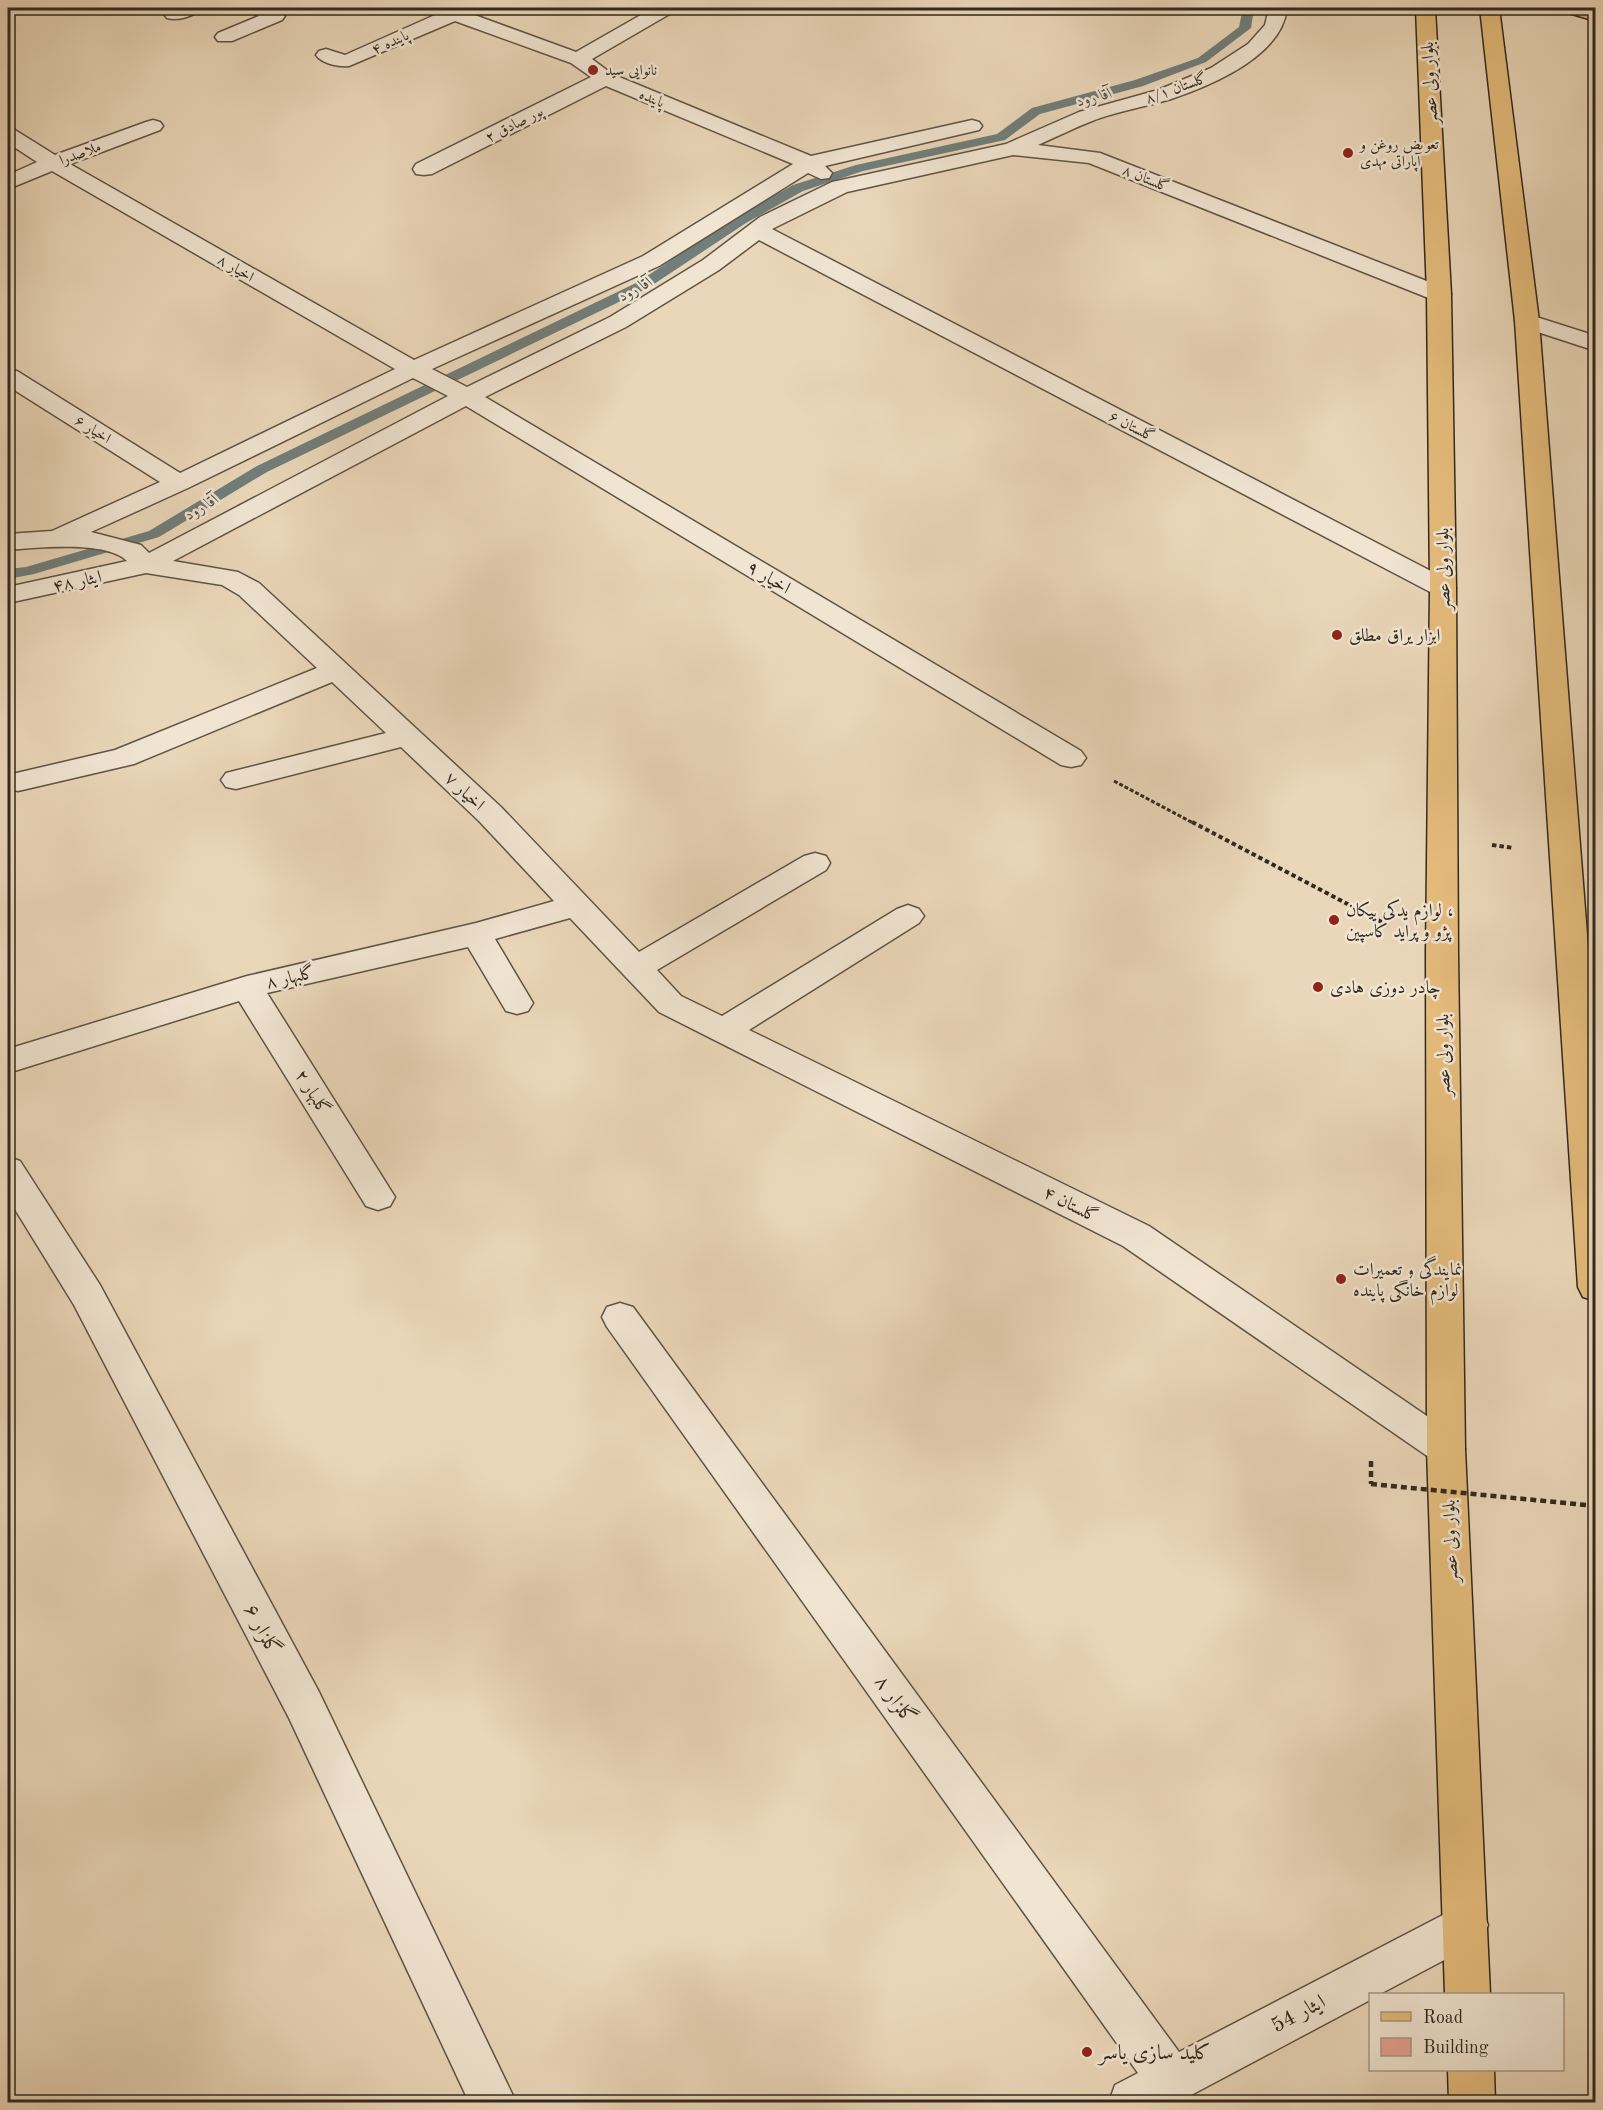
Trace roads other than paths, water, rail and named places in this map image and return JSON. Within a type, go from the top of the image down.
[{"type":"main road","name":"بلوار ولی عصر","points":[[1425,8],[1439,294],[1443,588],[1442,954],[1446,1449],[1468,1993]]},
{"type":"main road","points":[[1489,8],[1527,321],[1596,1287]]},
{"type":"main road","points":[[1471,2071],[1472,2103]]},
{"type":"street","points":[[225,37],[275,16],[257,8]]},
{"type":"street","name":"پاینده","points":[[429,8],[454,14],[578,59],[605,78],[808,163],[840,187]]},
{"type":"street","points":[[578,59],[666,8]]},
{"type":"street","name":"گلستان ۸/۱","points":[[1014,148],[1086,116],[1165,94],[1218,72],[1255,48],[1274,26],[1278,8]]},
{"type":"street","name":"پاینده ۴","points":[[326,54],[342,61],[349,60],[454,14]]},
{"type":"street","name":"پور صادق ۲","points":[[424,169],[605,78]]},
{"type":"street","name":"ملاصدرا","points":[[8,183],[53,163],[153,126]]},
{"type":"street","points":[[57,538],[179,483],[413,369],[651,261],[808,163],[972,126]]},
{"type":"street","name":"اخیار ۸","points":[[8,134],[53,163],[413,369],[467,396]]},
{"type":"street","name":"گلستان ۸","points":[[146,565],[467,396],[618,322],[711,265],[768,222],[840,187],[1014,148],[1093,157],[1439,294]]},
{"type":"street","name":"گلستان ۶","points":[[757,230],[1443,588]]},
{"type":"street","points":[[1527,321],[1596,344]]},
{"type":"street","name":"اخیار ۶","points":[[8,376],[179,483]]},
{"type":"street","name":"اخیار ۹","points":[[467,396],[1071,758]]},
{"type":"street","points":[[8,542],[57,538],[90,540],[132,551],[146,565]]},
{"type":"street","name":"اخیار ۷","points":[[146,565],[229,578],[249,589],[490,814],[670,1004]]},
{"type":"street","name":"ایثار ۴۸","points":[[8,595],[146,565]]},
{"type":"street","points":[[18,782],[124,757],[336,670]]},
{"type":"street","points":[[236,780],[408,736]]},
{"type":"street","points":[[636,968],[815,863]]},
{"type":"street","name":"گلبهار ۸","points":[[8,1061],[247,987],[476,934],[577,905]]},
{"type":"street","points":[[724,1030],[908,916]]},
{"type":"street","points":[[476,934],[517,1003]]},
{"type":"street","name":"گلبهار ۲","points":[[247,987],[378,1197]]},
{"type":"street","name":"گلستان ۴","points":[[670,1004],[1136,1236],[1446,1449]]},
{"type":"street","name":"گلزار ۶","points":[[8,1170],[87,1294],[304,1705],[493,2103]]},
{"type":"street","name":"گلزار ۸","points":[[620,1317],[1172,2081]]},
{"type":"street","name":"ایثار 54","points":[[1132,2103],[1466,1925]]},
{"type":"waterway","name":"آقا رود","points":[[8,574],[28,571],[154,534],[262,469],[643,285],[741,220],[798,188],[860,168],[1001,137],[1036,111],[1139,83],[1202,60],[1245,28],[1248,8]]},
{"type":"place","name":"نانوایی سید","points":[[593,70]]},
{"type":"place","name":"تعویض روغن و آپاراتی مهدی","points":[[1348,153]]},
{"type":"place","name":"ابزار یراق مطلق","points":[[1337,635]]},
{"type":"place","name":"لوازم یدکی پیکان ، پژو و پراید کاسپین","points":[[1334,920]]},
{"type":"place","name":"چادر دوزی هادی","points":[[1318,987]]},
{"type":"place","name":"نمایندگی و تعمیرات لوازم خانگی پاینده","points":[[1341,1279]]},
{"type":"place","name":"کلید سازی یاسر","points":[[1087,2052]]}]
